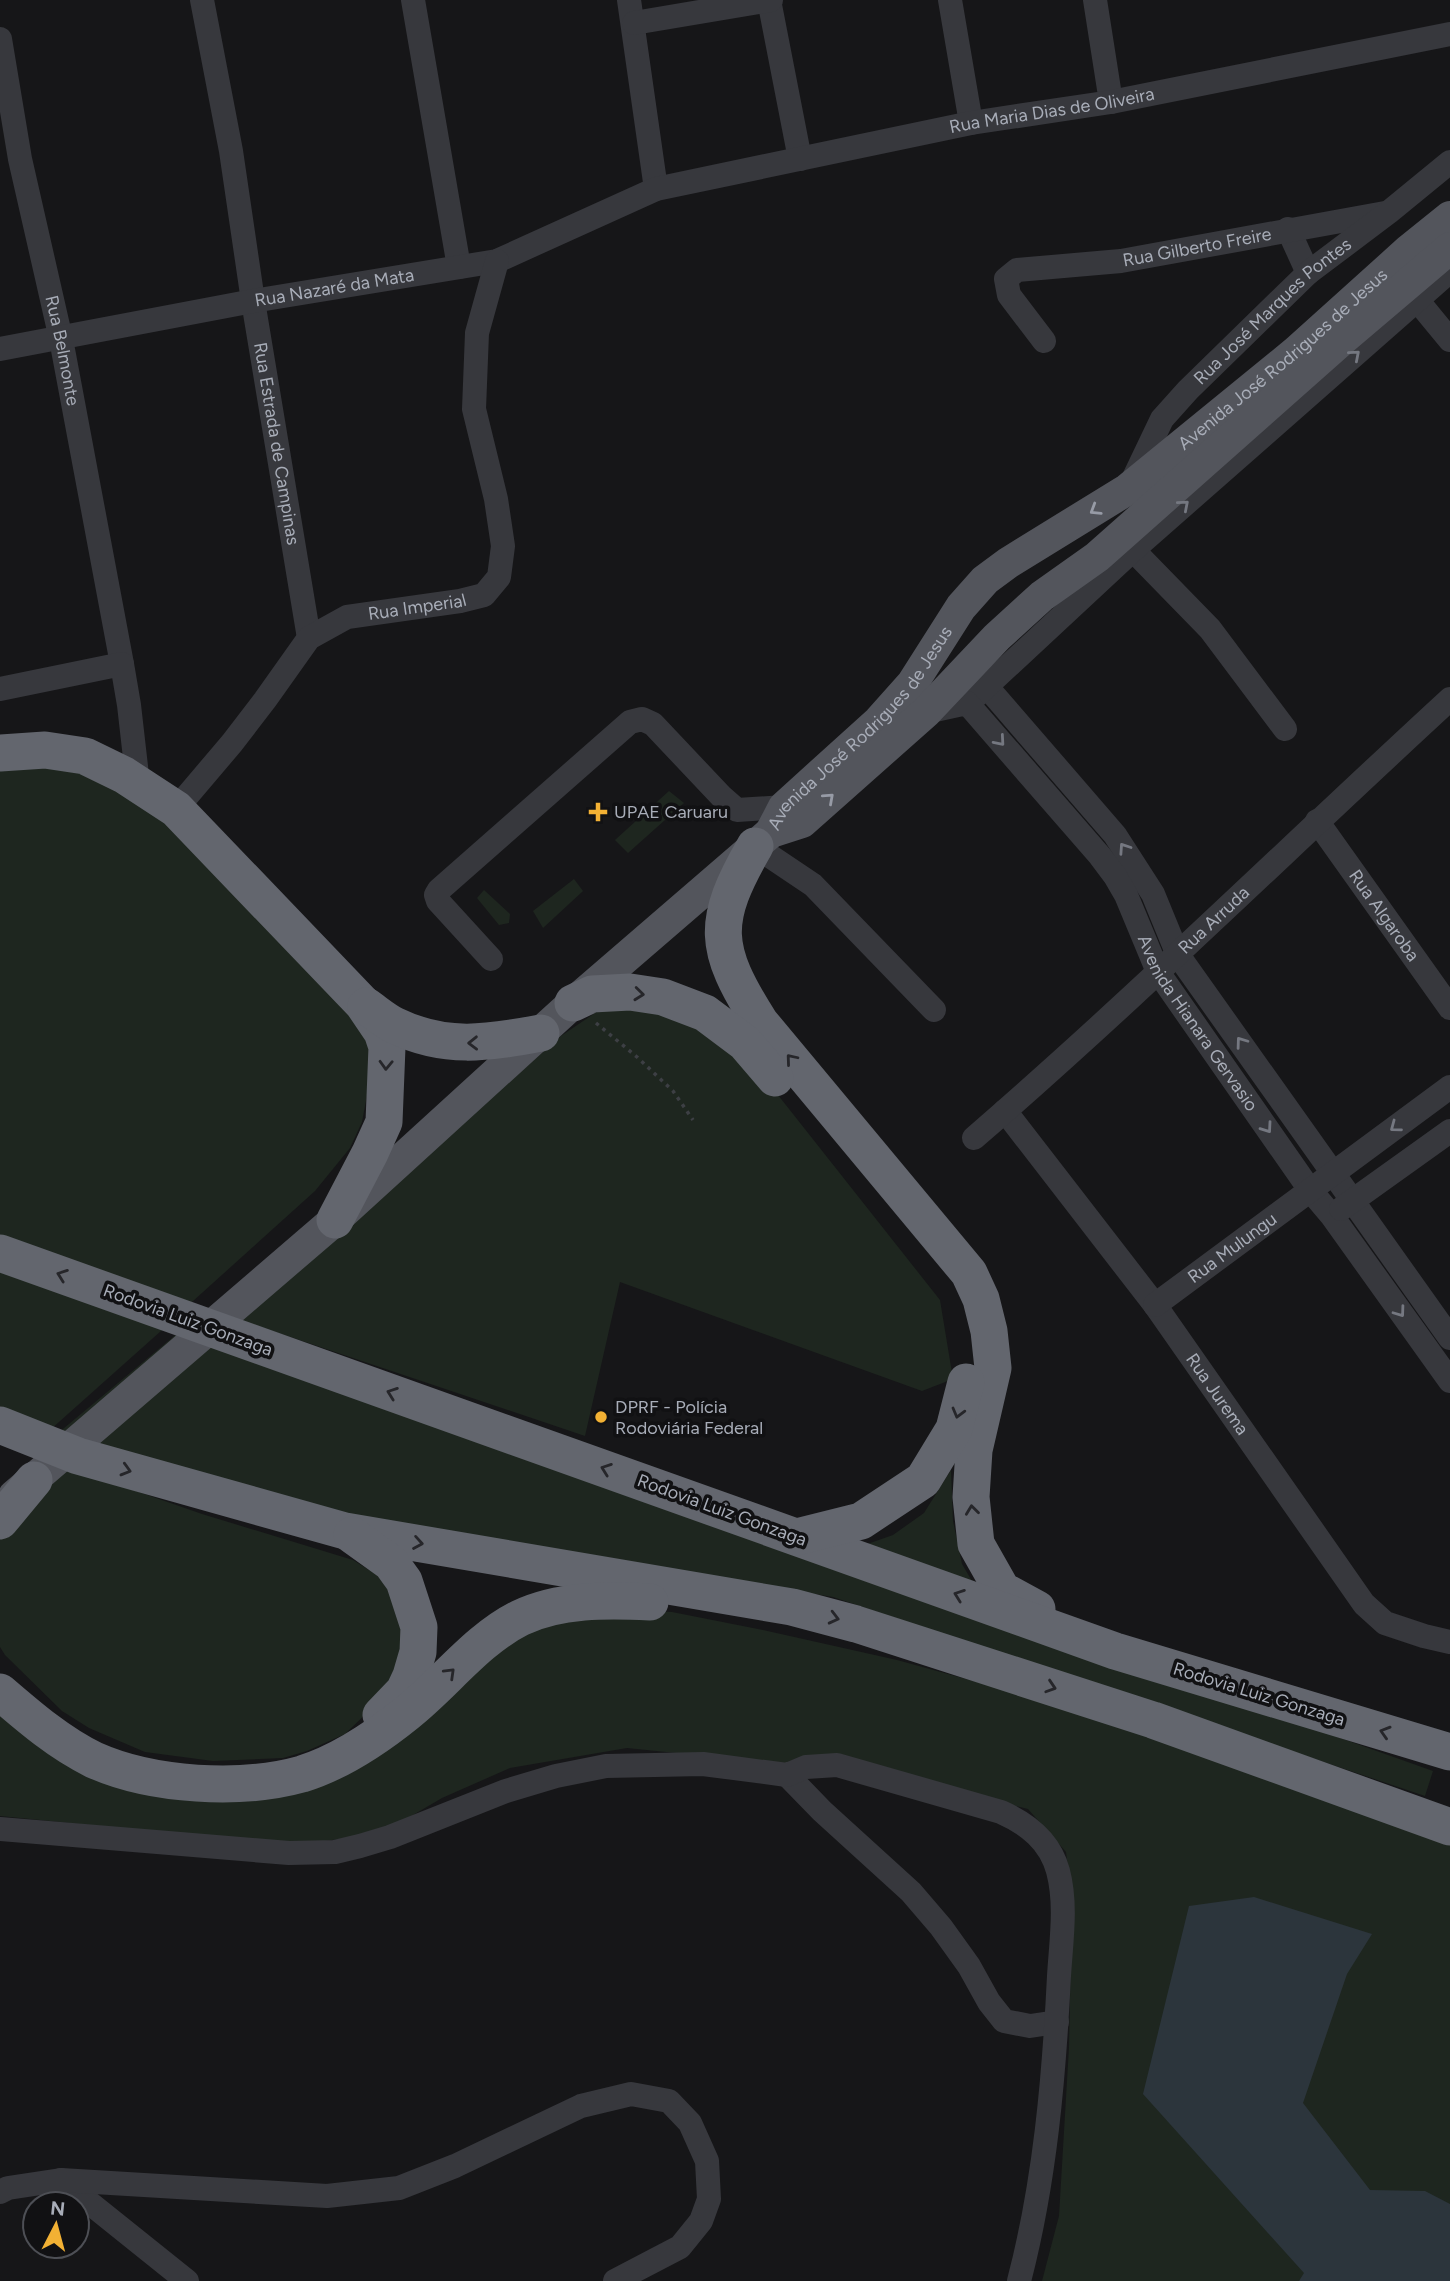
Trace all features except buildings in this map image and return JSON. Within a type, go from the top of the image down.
[{"type":"highway","points":[[0,753],[45,750],[85,756],[138,784],[177,809],[363,1004],[382,1032],[387,1047],[384,1122],[335,1220]]},
{"type":"highway","points":[[770,828],[735,881],[723,928],[724,952],[737,986],[760,1022],[969,1273],[981,1299],[989,1331],[993,1368],[974,1450],[971,1497],[976,1545],[1002,1590],[1115,1651]]},
{"type":"highway","points":[[573,1003],[592,994],[630,992],[663,997],[705,1013],[746,1043],[913,1237],[945,1280],[961,1309],[973,1354],[954,1429],[923,1480],[861,1521],[797,1537]]},
{"type":"highway","points":[[363,1004],[394,1025],[432,1039],[461,1044],[489,1043],[541,1033]]},
{"type":"highway","name":"Rodovia Luiz Gonzaga","points":[[0,1253],[1115,1651],[1450,1752]]},
{"type":"highway","points":[[0,1425],[78,1456],[345,1531],[792,1607],[856,1624],[1153,1720],[1450,1827]]},
{"type":"highway","points":[[0,1500],[34,1480]]},
{"type":"highway","points":[[0,1521],[34,1480]]},
{"type":"highway","points":[[0,1664],[50,1715],[75,1733],[137,1759],[192,1768],[243,1770],[304,1761],[340,1746],[371,1726],[404,1690],[418,1652],[419,1627],[404,1581],[391,1563],[345,1531]]},
{"type":"highway","points":[[0,1692],[55,1737],[113,1767],[186,1782],[261,1782],[303,1773],[362,1746],[408,1712],[488,1639],[521,1618],[563,1605],[593,1601],[792,1607]]},
{"type":"main road","name":"Avenida José Rodrigues de Jesus","points":[[770,828],[879,721],[912,684],[961,607],[985,580],[1128,489],[1297,351],[1409,250],[1450,217]]},
{"type":"main road","name":"Avenida José Rodrigues de Jesus","points":[[770,828],[802,822],[926,712],[960,692],[997,637],[1042,596],[1097,557],[1344,338],[1445,261]]},
{"type":"main road","points":[[1021,556],[1035,559],[1044,567],[1046,578],[1042,596]]},
{"type":"main road","points":[[961,607],[964,623],[971,632],[983,637],[997,637]]},
{"type":"main road","points":[[0,1507],[335,1220],[770,828]]},
{"type":"street","name":"Rua Estrada de Campinas","points":[[202,0],[231,151],[253,302],[309,638]]},
{"type":"street","points":[[413,0],[459,267]]},
{"type":"street","points":[[656,189],[631,12],[770,0],[800,159]]},
{"type":"street","points":[[950,0],[971,122]]},
{"type":"street","points":[[1095,0],[1111,102]]},
{"type":"street","name":"Rua Maria Dias de Oliveira","points":[[656,189],[971,122],[1111,102],[1450,34]]},
{"type":"street","name":"Rua Belmonte","points":[[0,39],[10,161],[61,338],[122,664],[138,784]]},
{"type":"street","name":"Rua José Marques Pontes","points":[[1128,489],[1162,419],[1188,390],[1308,273],[1450,162]]},
{"type":"street","name":"Rua Nazaré da Mata","points":[[0,349],[253,302],[497,261],[656,189]]},
{"type":"street","name":"Rua Gilberto Freire","points":[[1044,341],[1009,295],[1006,279],[1017,270],[1121,261],[1389,212]]},
{"type":"street","points":[[1288,229],[1308,273]]},
{"type":"street","name":"Rua Imperial","points":[[177,809],[241,732],[309,638],[347,617],[460,601],[484,595],[499,577],[503,546],[496,499],[474,409],[477,333],[497,261]]},
{"type":"street","points":[[960,692],[987,687],[1133,550],[1417,300],[1445,261]]},
{"type":"street","points":[[1417,300],[1450,340]]},
{"type":"street","points":[[1097,557],[1133,550]]},
{"type":"street","points":[[1133,550],[1210,629],[1285,729]]},
{"type":"street","points":[[0,690],[122,664]]},
{"type":"street","name":"Avenida Hianara Gervasio","points":[[987,687],[1115,835],[1153,894],[1178,955],[1450,1338]]},
{"type":"street","name":"Avenida Hianara Gervasio","points":[[960,692],[1115,876],[1126,895],[1158,972],[1310,1190],[1332,1216],[1450,1381]]},
{"type":"street","name":"Rua Arruda","points":[[974,1138],[1178,955],[1317,821],[1450,699]]},
{"type":"street","points":[[491,959],[438,901],[436,895],[439,890],[630,722],[642,719],[653,724],[737,810],[770,828],[813,885],[934,1010]]},
{"type":"street","name":"Rua Algaroba","points":[[1317,821],[1450,1008]]},
{"type":"street","name":"Rua Mulungu","points":[[1155,1305],[1450,1087]]},
{"type":"street","name":"Rua Jurema","points":[[1005,1111],[1155,1305],[1364,1604],[1385,1623],[1450,1642]]},
{"type":"street","points":[[1332,1216],[1450,1132]]},
{"type":"street","points":[[0,1829],[289,1853],[335,1852],[390,1837],[506,1791],[556,1776],[606,1766],[703,1763],[787,1775],[806,1767],[837,1765],[1001,1812],[1030,1827],[1053,1858],[1063,1897],[1057,2022],[1041,2180],[1019,2281]]},
{"type":"street","points":[[787,1775],[822,1811],[911,1892],[970,1966],[989,2002],[1004,2021],[1030,2026],[1057,2022]]},
{"type":"street","points":[[0,2192],[8,2188],[61,2180],[327,2196],[399,2188],[456,2166],[581,2106],[631,2094],[669,2101],[690,2123],[707,2161],[709,2199],[701,2221],[680,2247],[615,2281]]},
{"type":"street","points":[[61,2180],[187,2281]]},
{"type":"path","points":[[573,1003],[664,1082],[693,1119]]},
{"type":"shaded area","points":[[48,759],[174,814],[361,1022],[370,1052],[370,1079],[362,1122],[350,1148],[315,1191],[182,1311],[0,1242],[0,760]]},
{"type":"shaded area","points":[[669,791],[684,803],[628,853],[615,840]]},
{"type":"shaded area","points":[[574,879],[583,891],[543,928],[533,911]]},
{"type":"shaded area","points":[[484,890],[510,914],[509,923],[499,925],[477,898]]},
{"type":"shaded area","points":[[667,1005],[744,1052],[940,1300],[953,1379],[922,1391],[620,1282],[585,1436],[240,1320],[561,1036],[598,1011]]},
{"type":"shaded area","points":[[0,1269],[171,1322],[41,1438],[0,1416]]},
{"type":"shaded area","points":[[185,1327],[1433,1771],[1425,1796],[833,1597],[423,1531],[299,1508],[51,1439]]},
{"type":"shaded area","points":[[70,1468],[202,1514],[353,1560],[377,1575],[392,1594],[403,1622],[405,1660],[374,1706],[345,1734],[307,1751],[283,1758],[213,1761],[145,1752],[89,1728],[62,1711],[0,1647],[0,1535],[59,1475]]},
{"type":"shaded area","points":[[951,1470],[953,1521],[962,1564],[983,1600],[853,1549],[893,1535],[924,1513]]},
{"type":"shaded area","points":[[605,1607],[672,1612],[763,1630],[897,1660],[1075,1709],[1450,1844],[1450,2281],[1042,2281],[1059,2216],[1069,2047],[1072,1899],[1066,1852],[1028,1809],[874,1770],[627,1748],[510,1768],[442,1798],[396,1825],[348,1838],[292,1845],[0,1816],[0,1704],[104,1777],[297,1786],[522,1628]]},
{"type":"shaded area","points":[[1254,1897],[1372,1934],[1347,1974],[1303,2103],[1370,2190],[1425,2191],[1450,2204],[1450,2281],[1299,2281],[1304,2273],[1143,2094],[1189,1906]]},
{"type":"place","name":"UPAE Caruaru","points":[[598,812]]},
{"type":"place","name":"DPRF - Polícia Rodoviária Federal","points":[[601,1417]]}]
